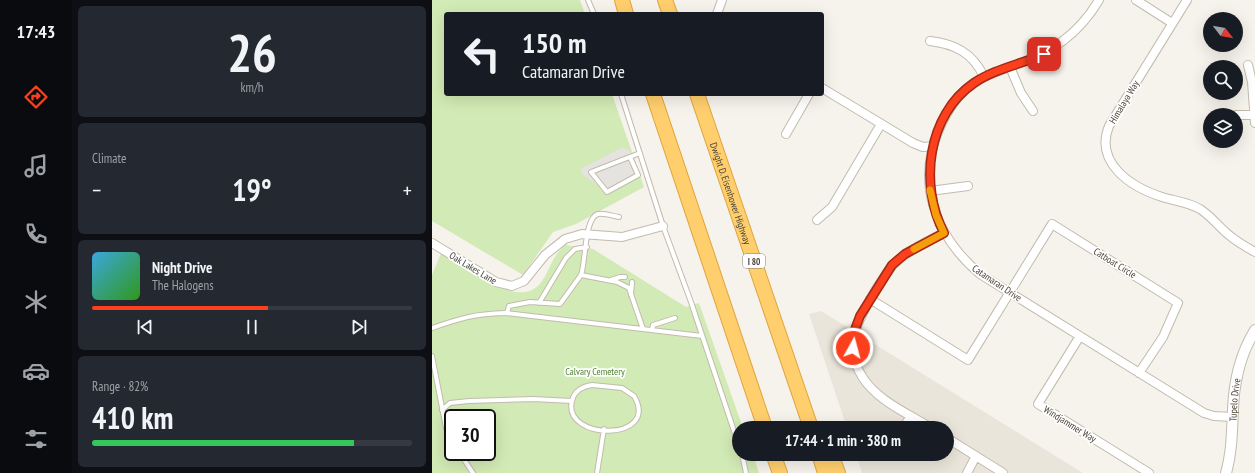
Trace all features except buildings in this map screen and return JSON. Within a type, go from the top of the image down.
[{"type":"highway","points":[[622,0],[625,12]]},
{"type":"highway","points":[[665,0],[669,12]]},
{"type":"highway","points":[[654,96],[763,421]]},
{"type":"highway","name":"Dwight D. Eisenhower Highway","points":[[698,96],[785,353],[799,387],[809,421]]},
{"type":"highway","points":[[799,387],[811,403],[818,421]]},
{"type":"highway","points":[[776,461],[780,473]]},
{"type":"highway","points":[[821,461],[825,473]]},
{"type":"highway","points":[[834,461],[838,473]]},
{"type":"street","points":[[718,12],[722,0]]},
{"type":"street","name":"Catamaran Drive","points":[[1098,0],[1085,20],[1067,39],[1044,54],[984,77],[966,88],[952,105],[939,129],[933,146],[929,172],[930,191],[936,215],[944,233],[966,262],[980,274],[1204,413],[1214,416],[1233,417]]},
{"type":"street","points":[[1136,0],[1172,23]]},
{"type":"street","name":"Himalaya Way","points":[[1186,0],[1109,126],[1105,140],[1107,155],[1114,168],[1125,178],[1148,192],[1186,203],[1200,209],[1230,236],[1255,252]]},
{"type":"street","points":[[930,41],[962,50],[978,65],[984,77]]},
{"type":"street","points":[[1243,116],[1255,119],[1252,82],[1248,65]]},
{"type":"street","points":[[1010,67],[1021,94],[1033,111]]},
{"type":"street","points":[[824,89],[918,146],[933,146]]},
{"type":"street","points":[[786,134],[808,96]]},
{"type":"street","points":[[817,220],[832,207],[881,124]]},
{"type":"street","points":[[930,191],[968,186]]},
{"type":"street","name":"Catboat Circle","points":[[1010,292],[1052,224],[1178,303],[1163,337],[1139,373]]},
{"type":"street","name":"Oak Lakes Lane","points":[[432,243],[496,282],[512,286],[524,281],[545,255],[565,239],[587,234],[622,237],[663,226]]},
{"type":"street","points":[[919,421],[873,391],[863,378],[856,364],[853,348],[854,332],[860,316],[870,299],[896,261],[905,254],[944,233]]},
{"type":"street","points":[[870,299],[968,360],[1010,292]]},
{"type":"street","name":"Tupelo Drive","points":[[1226,473],[1231,450],[1234,391],[1247,345],[1255,330]]},
{"type":"street","name":"Windjammer Way","points":[[1080,336],[1038,404],[1149,473]]},
{"type":"street","points":[[908,421],[911,416]]},
{"type":"street","points":[[954,442],[1003,473]]},
{"type":"street","points":[[967,473],[976,456]]},
{"type":"lane","points":[[588,0],[593,12]]},
{"type":"lane","points":[[622,96],[663,226],[691,302],[732,425]]},
{"type":"lane","points":[[630,157],[638,175],[607,192],[591,172],[640,153]]},
{"type":"lane","points":[[507,313],[509,306],[539,303],[560,304],[581,275],[587,247],[588,226],[594,216],[599,214],[619,217]]},
{"type":"lane","points":[[539,303],[566,258],[575,249],[587,247]]},
{"type":"lane","points":[[581,275],[611,280],[629,288],[643,329]]},
{"type":"lane","points":[[611,280],[625,277]]},
{"type":"lane","points":[[631,295],[632,282]]},
{"type":"lane","points":[[432,328],[466,316],[507,313],[702,336]]},
{"type":"lane","points":[[652,330],[653,326],[675,318]]},
{"type":"lane","points":[[432,356],[444,419]]},
{"type":"lane","points":[[586,386],[622,388],[629,391],[634,396],[638,405],[638,411],[634,422],[622,430],[604,429],[588,428],[579,423],[572,413],[572,401],[577,392],[586,386]]},
{"type":"lane","points":[[442,410],[450,403],[476,401],[533,399],[572,401]]},
{"type":"lane","points":[[598,473],[604,429]]},
{"type":"lane","points":[[465,461],[473,473]]},
{"type":"lane","points":[[743,461],[746,473]]},
{"type":"shaded area","points":[[623,147],[631,152],[638,176],[609,193],[583,175],[580,169]]},
{"type":"shaded area","points":[[821,311],[1083,473],[862,473],[858,461],[954,461],[954,421],[845,421],[809,314]]},
{"type":"green space","points":[[432,0],[580,0],[584,12],[444,12],[444,96],[613,96],[644,187],[576,224],[553,232],[523,275],[432,221]]},
{"type":"green space","name":"Calvary Cemetery","points":[[565,245],[593,249],[686,307],[699,303],[741,421],[732,421],[732,461],[755,461],[759,473],[432,473],[432,275],[441,253],[489,283],[503,289],[516,292],[528,291],[538,286],[558,252]]},
{"type":"slow traffic","points":[[914,249],[944,233],[932,203],[930,190]]},
{"type":"route","points":[[853,348],[854,332],[860,316],[892,265],[905,254],[944,233],[932,203],[929,172],[930,159],[939,129],[952,105],[966,88],[974,82],[1044,54]]}]
